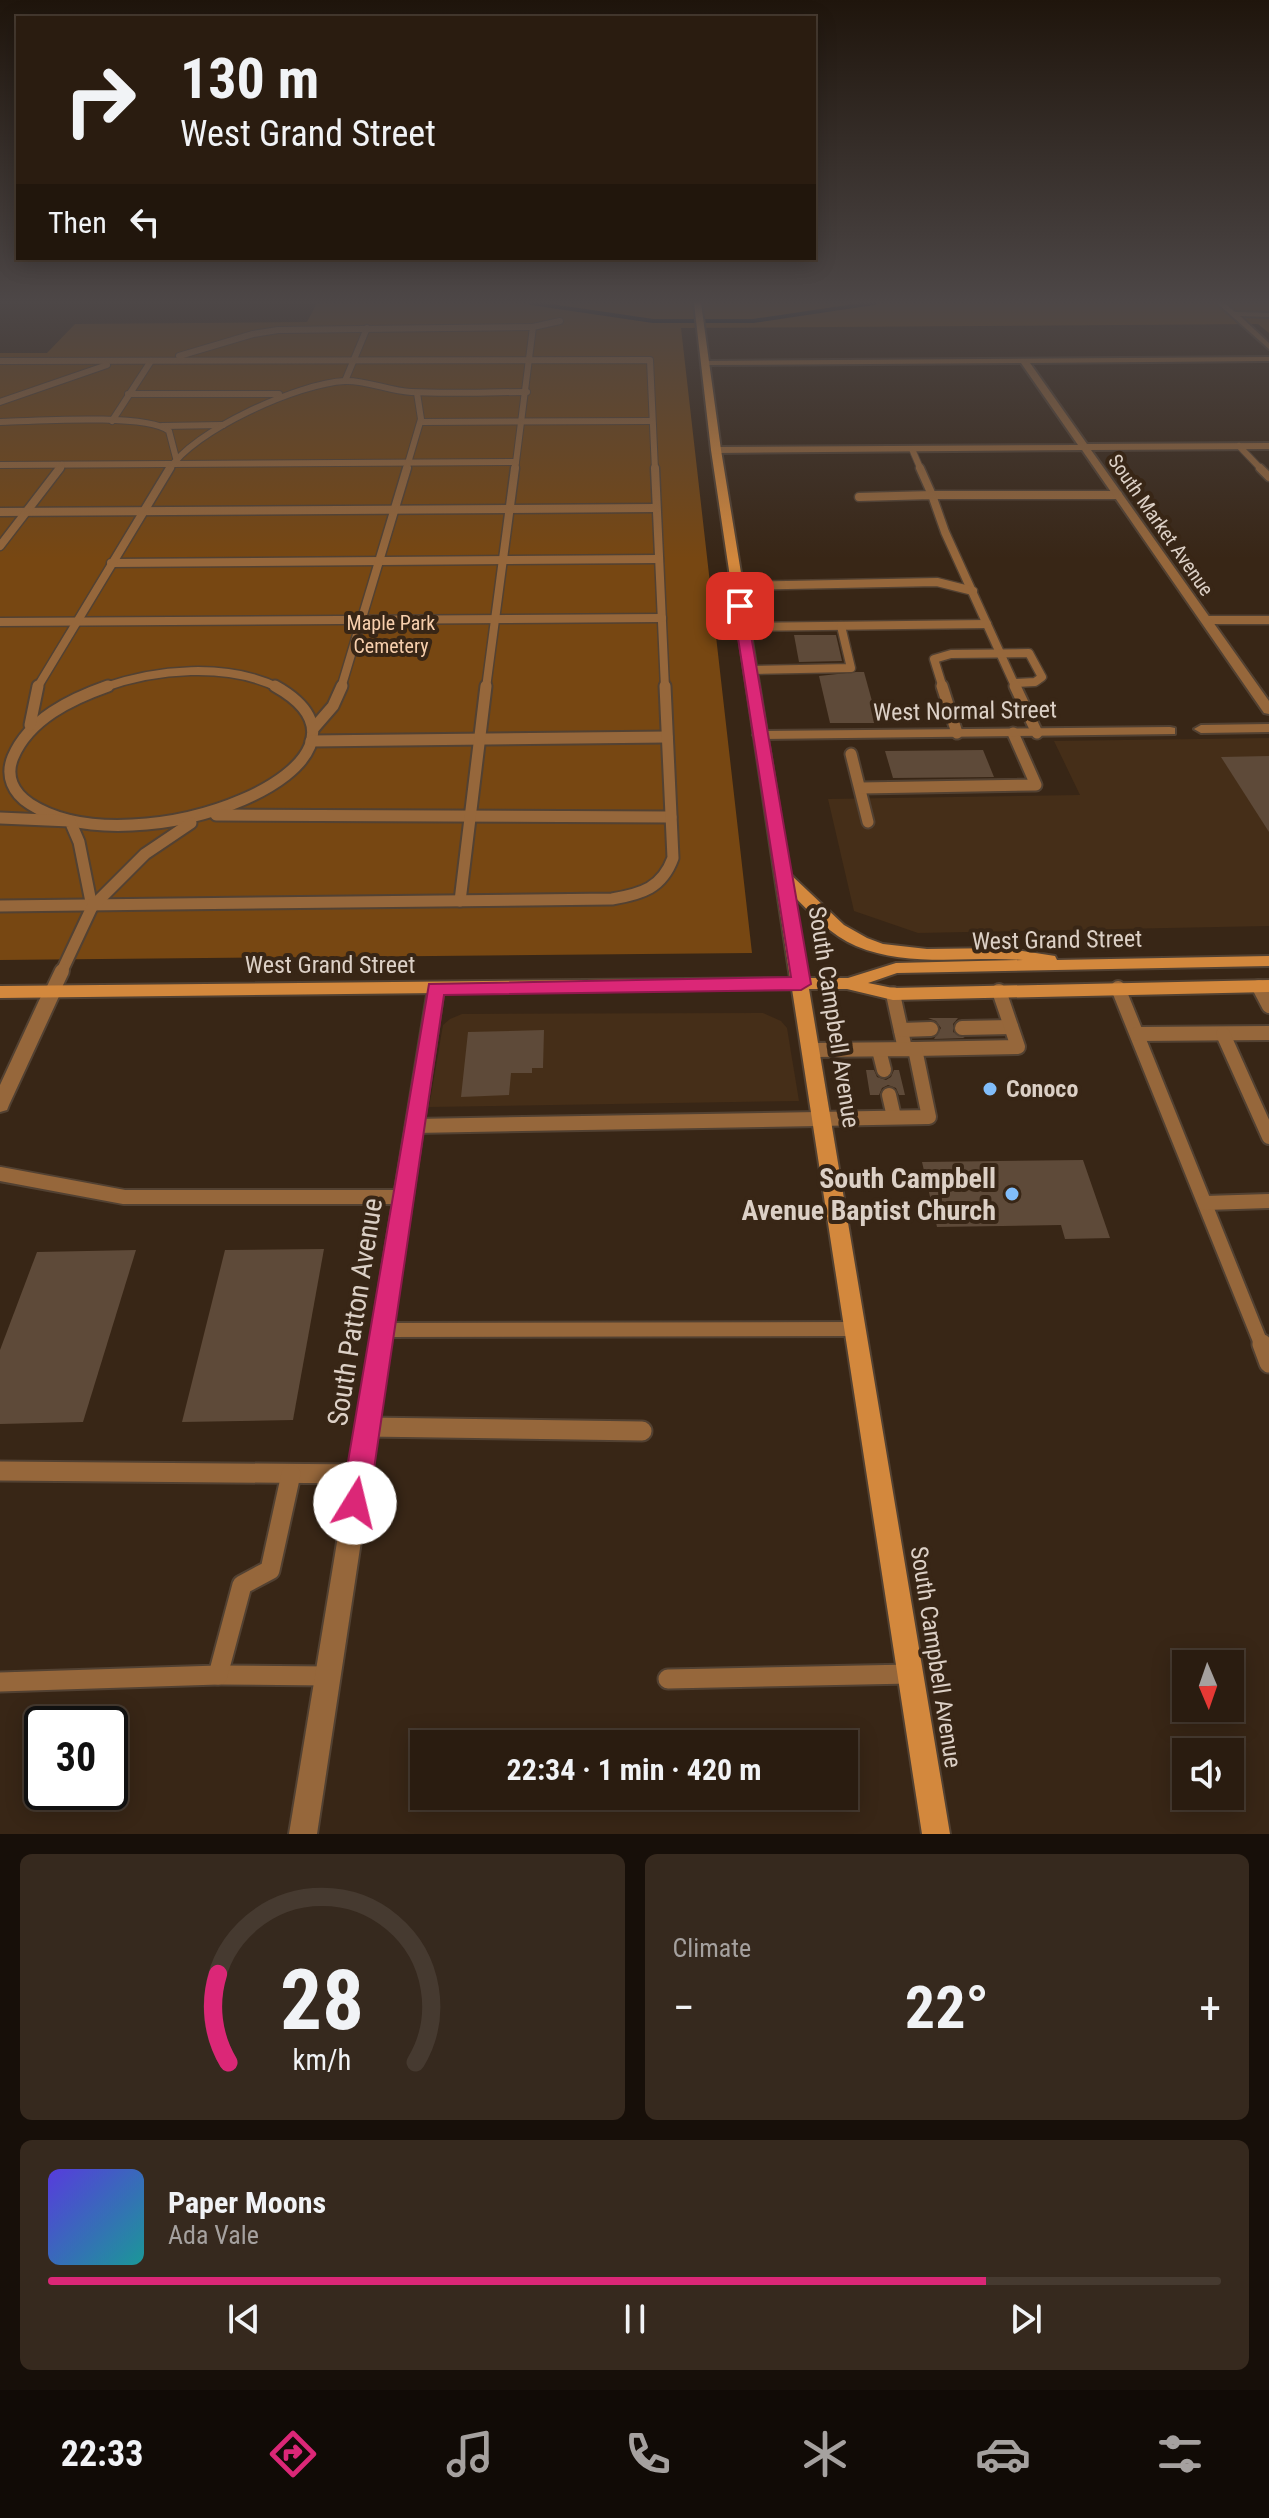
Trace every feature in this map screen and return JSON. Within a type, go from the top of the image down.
[{"type":"main road","name":"South Campbell Avenue","points":[[709,389],[736,586],[936,1834]]},
{"type":"main road","points":[[782,875],[830,924],[863,944],[908,952],[1023,952],[1062,964]]},
{"type":"main road","name":"West Grand Street","points":[[847,983],[896,968],[1269,961]]},
{"type":"main road","name":"West Grand Street","points":[[0,992],[847,983],[893,994],[1264,986]]},
{"type":"street","name":"South Market Avenue","points":[[1043,389],[1269,710]]},
{"type":"street","points":[[716,450],[1269,446]]},
{"type":"street","points":[[1201,729],[1269,728]]},
{"type":"street","name":"West Normal Street","points":[[760,735],[1170,731]]},
{"type":"street","name":"South Patton Avenue","points":[[303,1834],[436,989]]},
{"type":"street","points":[[0,1105],[52,992]]},
{"type":"lane","points":[[0,402],[41,389]]},
{"type":"lane","points":[[112,421],[133,389]]},
{"type":"lane","points":[[128,394],[287,394],[311,389]]},
{"type":"lane","points":[[391,389],[417,393],[527,392]]},
{"type":"lane","points":[[460,901],[502,560],[527,389]]},
{"type":"lane","points":[[0,906],[612,899],[647,892],[665,879],[673,858],[651,389]]},
{"type":"lane","points":[[52,992],[92,907],[145,854],[171,833],[277,783],[299,762],[312,735],[333,706],[364,620],[421,422],[417,393]]},
{"type":"lane","points":[[30,725],[37,687],[174,461],[223,425],[287,394]]},
{"type":"lane","points":[[0,422],[112,421],[162,426],[223,425]]},
{"type":"lane","points":[[421,422],[652,421]]},
{"type":"lane","points":[[162,426],[167,429],[174,461]]},
{"type":"lane","points":[[1239,446],[1269,477]]},
{"type":"lane","points":[[912,449],[1037,733]]},
{"type":"lane","points":[[0,465],[174,461],[516,462]]},
{"type":"lane","points":[[0,546],[62,465]]},
{"type":"lane","points":[[859,497],[1118,495]]},
{"type":"lane","points":[[0,512],[656,508]]},
{"type":"lane","points":[[111,563],[659,559]]},
{"type":"lane","points":[[736,586],[937,582],[973,591]]},
{"type":"lane","points":[[0,622],[662,618]]},
{"type":"lane","points":[[1206,620],[1269,620]]},
{"type":"lane","points":[[743,627],[987,624]]},
{"type":"lane","points":[[750,670],[851,668],[841,626]]},
{"type":"lane","points":[[957,733],[934,659],[944,655],[1029,653],[1042,677],[1035,682],[1015,683]]},
{"type":"lane","points":[[92,907],[79,842],[70,821],[42,811],[21,798],[10,781],[8,763],[14,744],[30,725],[57,706],[92,690],[130,679],[171,673],[210,672],[246,676],[276,686],[299,700],[311,719],[312,735]]},
{"type":"lane","points":[[861,788],[1036,785],[1013,733]]},
{"type":"lane","points":[[312,735],[480,739],[667,737]]},
{"type":"lane","points":[[0,744],[14,744]]},
{"type":"lane","points":[[851,754],[868,822]]},
{"type":"lane","points":[[0,818],[144,826],[205,815],[671,817]]},
{"type":"lane","points":[[1264,986],[1269,1006]]},
{"type":"lane","points":[[1118,988],[1269,1363]]},
{"type":"lane","points":[[812,1050],[1018,1047],[999,991]]},
{"type":"lane","points":[[414,1126],[929,1117],[910,1049],[901,1030],[893,994]]},
{"type":"lane","points":[[962,1028],[1011,1027]]},
{"type":"lane","points":[[901,1030],[931,1029]]},
{"type":"lane","points":[[1137,1034],[1269,1033]]},
{"type":"lane","points":[[1223,1034],[1269,1137]]},
{"type":"lane","points":[[879,1050],[884,1070]]},
{"type":"lane","points":[[889,1095],[894,1117]]},
{"type":"lane","points":[[0,1174],[124,1197],[403,1197]]},
{"type":"lane","points":[[1205,1203],[1269,1201]]},
{"type":"lane","points":[[383,1330],[856,1329]]},
{"type":"lane","points":[[367,1427],[642,1431]]},
{"type":"lane","points":[[0,1471],[359,1474]]},
{"type":"lane","points":[[218,1675],[242,1585],[270,1570],[291,1474]]},
{"type":"lane","points":[[668,1679],[911,1674]]},
{"type":"lane","points":[[0,1682],[218,1675],[327,1676]]},
{"type":"shaded area","points":[[1269,738],[1269,926],[918,933],[854,911],[828,799],[1080,795],[1054,741]]},
{"type":"shaded area","points":[[763,1013],[781,1021],[787,1028],[799,1101],[429,1107],[443,1025],[462,1014]]},
{"type":"green space","name":"Maple Park Cemetery","points":[[0,389],[688,389],[752,953],[0,960]]},
{"type":"building","points":[[794,635],[836,635],[842,661],[799,662]]},
{"type":"building","points":[[864,672],[878,723],[830,723],[819,676]]},
{"type":"building","points":[[983,750],[994,777],[893,778],[885,751]]},
{"type":"building","points":[[1269,756],[1269,832],[1221,757]]},
{"type":"building","points":[[928,1018],[958,1018],[953,1024],[953,1032],[965,1038],[934,1039],[941,1028],[936,1021]]},
{"type":"building","points":[[544,1030],[543,1068],[532,1068],[532,1073],[511,1073],[509,1095],[461,1097],[468,1032]]},
{"type":"building","points":[[866,1070],[874,1070],[877,1077],[886,1080],[894,1070],[899,1070],[905,1095],[899,1095],[896,1088],[888,1085],[882,1088],[879,1095],[870,1095]]},
{"type":"building","name":"South Campbell Avenue Baptist Church","points":[[1083,1160],[1110,1238],[1065,1239],[1061,1225],[937,1227],[922,1162]]},
{"type":"building","points":[[324,1249],[293,1420],[182,1422],[225,1250]]},
{"type":"building","points":[[136,1250],[83,1422],[0,1424],[0,1350],[37,1252]]},
{"type":"place","name":"Conoco","points":[[990,1089]]},
{"type":"place","name":"South Campbell Avenue Baptist Church","points":[[1012,1194]]},
{"type":"route","points":[[355,1503],[436,989],[801,984],[740,606]]}]
